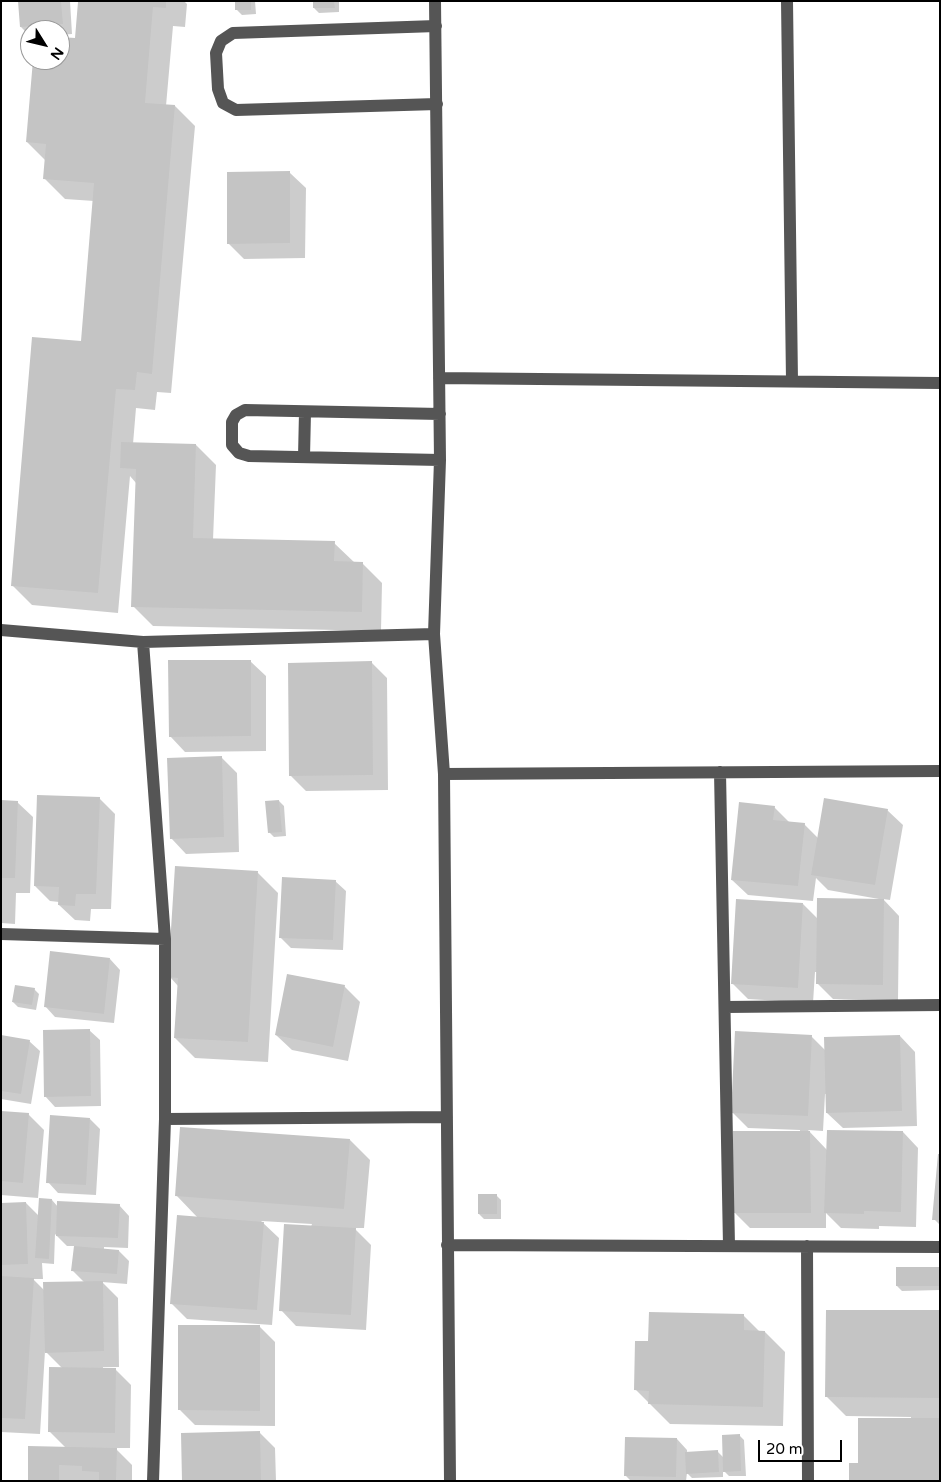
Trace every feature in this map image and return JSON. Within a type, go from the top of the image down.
[{"type":"street","points":[[435,1],[440,460],[434,634],[444,774],[450,1481]]},
{"type":"street","points":[[787,1],[792,381]]},
{"type":"street","points":[[436,26],[233,33],[222,40],[216,53],[218,89],[223,102],[236,110],[437,104]]},
{"type":"street","points":[[439,378],[940,383]]},
{"type":"street","points":[[440,414],[245,410],[236,415],[232,422],[232,445],[239,453],[249,456],[440,460]]},
{"type":"street","points":[[304,457],[305,412]]},
{"type":"street","points":[[1,630],[144,642],[434,634]]},
{"type":"street","points":[[144,642],[165,939],[165,1119],[153,1481]]},
{"type":"street","points":[[444,774],[940,771]]},
{"type":"street","points":[[720,772],[728,1246]]},
{"type":"street","points":[[1,934],[165,939]]},
{"type":"street","points":[[725,1007],[940,1005]]},
{"type":"street","points":[[165,1119],[447,1117]]},
{"type":"street","points":[[447,1245],[940,1246]]},
{"type":"street","points":[[807,1246],[808,1481]]},
{"type":"building","points":[[18,1],[61,1],[63,20],[20,20],[20,27]]},
{"type":"building","points":[[166,1],[166,8],[153,7],[145,103],[175,105],[152,374],[137,372],[135,390],[116,389],[98,593],[11,586],[32,337],[81,341],[94,183],[43,179],[46,144],[26,142],[32,70],[70,70],[70,38],[75,38],[78,2]]},
{"type":"building","points":[[235,1],[251,1],[251,10],[235,10]]},
{"type":"building","points":[[313,1],[334,1],[335,8],[313,8]]},
{"type":"building","points":[[290,171],[290,243],[227,244],[227,172]]},
{"type":"building","points":[[121,442],[196,444],[193,538],[335,541],[334,561],[363,562],[362,612],[131,607],[136,469],[120,468]]},
{"type":"building","points":[[168,660],[251,660],[251,736],[169,737]]},
{"type":"building","points":[[372,661],[373,775],[289,776],[288,663]]},
{"type":"building","points":[[222,756],[224,837],[170,839],[167,758]]},
{"type":"building","points":[[37,795],[100,797],[96,894],[76,894],[75,906],[58,905],[59,887],[34,886]]},
{"type":"building","points":[[824,798],[888,809],[875,885],[811,875]]},
{"type":"building","points":[[1,800],[18,801],[15,878],[1,878]]},
{"type":"building","points":[[279,800],[282,832],[268,833],[265,801]]},
{"type":"building","points":[[739,802],[775,806],[773,820],[805,823],[798,886],[731,880]]},
{"type":"building","points":[[175,866],[258,871],[248,1042],[174,1038],[178,978],[168,977]]},
{"type":"building","points":[[282,877],[336,880],[333,940],[279,938]]},
{"type":"building","points":[[817,898],[884,899],[883,985],[816,984]]},
{"type":"building","points":[[736,899],[803,903],[798,988],[731,984]]},
{"type":"building","points":[[50,951],[110,958],[104,1014],[44,1007]]},
{"type":"building","points":[[287,974],[345,985],[333,1047],[275,1035]]},
{"type":"building","points":[[15,985],[35,988],[32,1005],[12,1002]]},
{"type":"building","points":[[90,1029],[91,1096],[44,1097],[43,1030]]},
{"type":"building","points":[[735,1031],[812,1035],[808,1116],[731,1113]]},
{"type":"building","points":[[1,1035],[30,1040],[21,1094],[1,1091]]},
{"type":"building","points":[[900,1035],[902,1111],[826,1113],[824,1037]]},
{"type":"building","points":[[1,1111],[29,1113],[23,1183],[1,1181]]},
{"type":"building","points":[[50,1115],[90,1118],[86,1185],[46,1183]]},
{"type":"building","points":[[180,1127],[350,1139],[344,1209],[175,1196]]},
{"type":"building","points":[[827,1130],[903,1131],[901,1212],[864,1211],[864,1214],[824,1213]]},
{"type":"building","points":[[733,1131],[810,1131],[811,1213],[733,1213]]},
{"type":"building","points":[[938,1154],[940,1154],[940,1220],[932,1220]]},
{"type":"building","points":[[478,1194],[497,1194],[497,1214],[478,1214]]},
{"type":"building","points":[[39,1198],[52,1199],[49,1259],[35,1258]]},
{"type":"building","points":[[57,1201],[120,1204],[118,1238],[56,1236]]},
{"type":"building","points":[[26,1202],[28,1264],[1,1265],[1,1203]]},
{"type":"building","points":[[177,1215],[264,1222],[257,1310],[170,1304]]},
{"type":"building","points":[[284,1224],[356,1228],[351,1315],[279,1311]]},
{"type":"building","points":[[74,1246],[119,1250],[117,1274],[71,1271]]},
{"type":"building","points":[[896,1267],[939,1267],[939,1286],[896,1286]]},
{"type":"building","points":[[1,1276],[34,1278],[25,1419],[1,1418]]},
{"type":"building","points":[[103,1281],[104,1351],[45,1353],[43,1282]]},
{"type":"building","points":[[826,1310],[940,1310],[940,1398],[825,1397]]},
{"type":"building","points":[[649,1312],[744,1314],[744,1330],[765,1331],[763,1407],[648,1404],[649,1391],[634,1390],[635,1341],[648,1341]]},
{"type":"building","points":[[178,1325],[260,1325],[260,1411],[178,1410]]},
{"type":"building","points":[[49,1367],[116,1368],[115,1433],[48,1432]]},
{"type":"building","points":[[858,1418],[940,1418],[940,1481],[849,1481],[849,1463],[858,1463]]},
{"type":"building","points":[[260,1431],[261,1481],[182,1481],[181,1433]]},
{"type":"building","points":[[740,1434],[741,1471],[723,1472],[722,1435]]},
{"type":"building","points":[[625,1437],[677,1438],[676,1477],[624,1476]]},
{"type":"building","points":[[28,1446],[117,1448],[116,1481],[99,1481],[99,1472],[82,1471],[82,1466],[59,1465],[59,1481],[28,1481]]},
{"type":"building","points":[[718,1450],[719,1472],[686,1474],[685,1452]]}]
